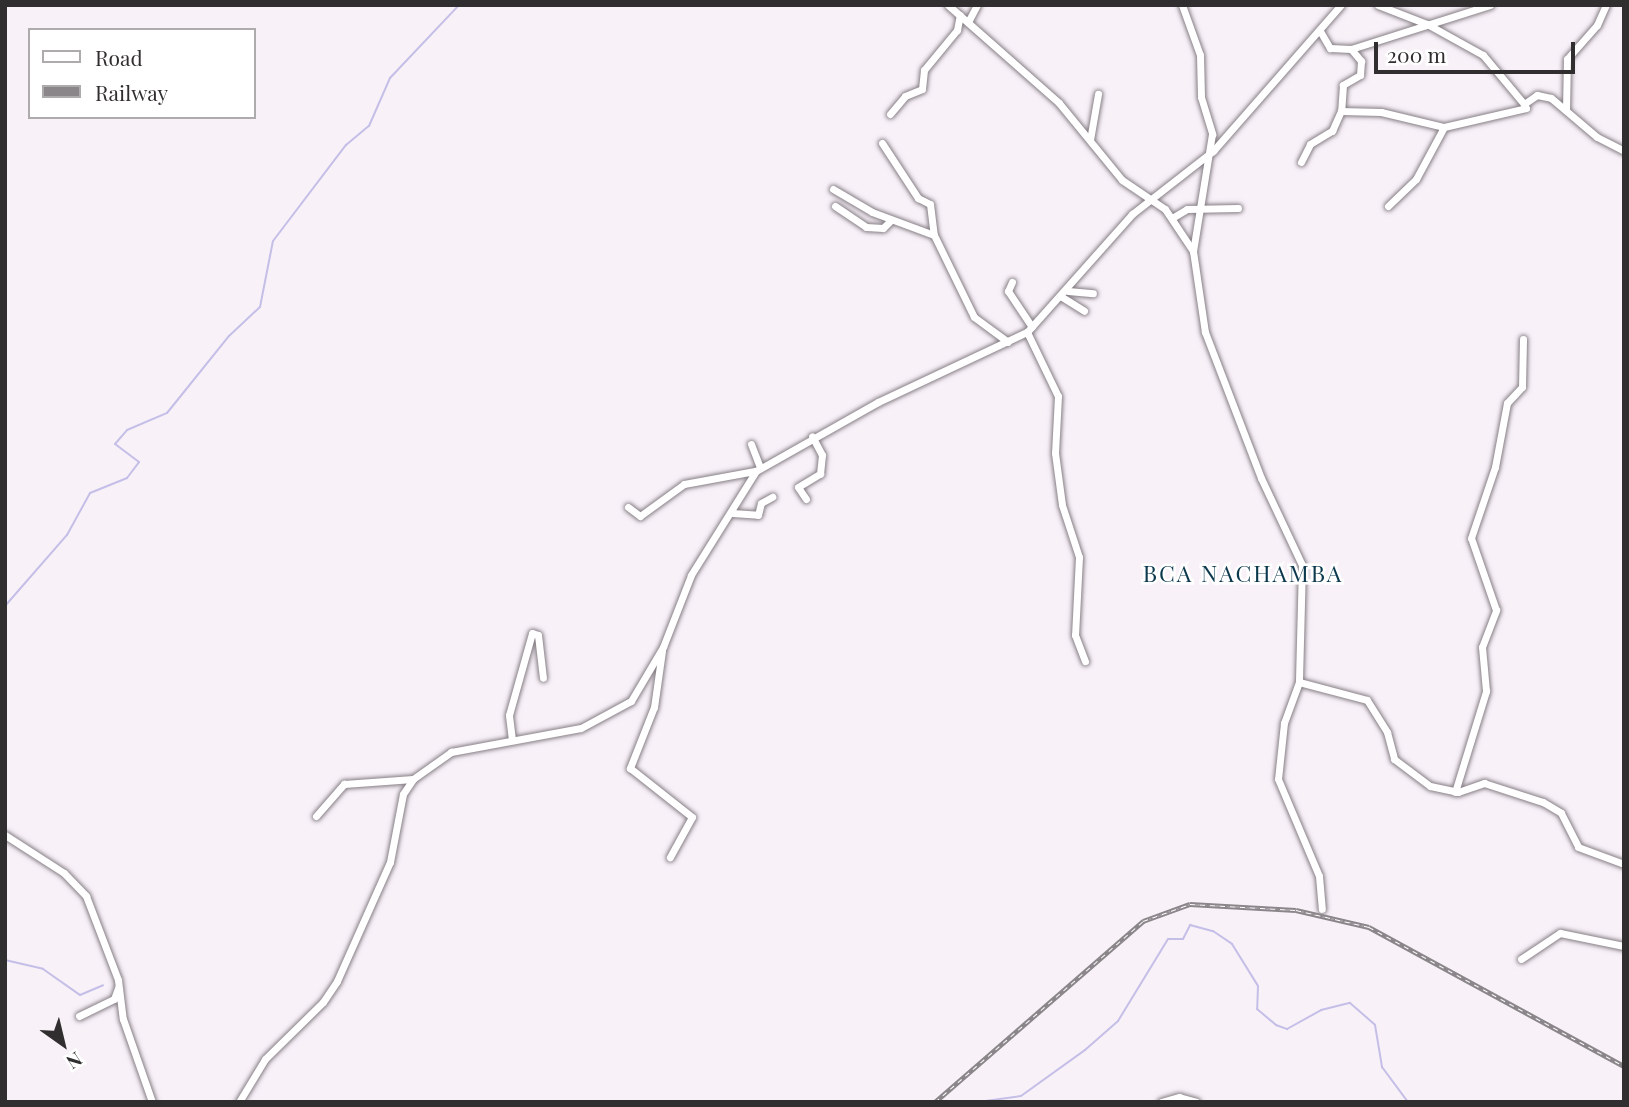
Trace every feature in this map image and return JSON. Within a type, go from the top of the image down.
[{"type":"street","points":[[947,5],[1059,103],[1122,180],[1172,218],[1194,251]]},
{"type":"street","points":[[968,22],[977,5]]},
{"type":"street","points":[[1182,5],[1200,55],[1201,97],[1211,123],[1213,151],[1194,251],[1205,332],[1261,478],[1302,565],[1298,682],[1282,733],[1279,787],[1320,876],[1322,909]]},
{"type":"street","points":[[628,507],[640,516],[684,484],[758,469],[812,436],[1029,330],[1065,294],[1132,214],[1153,201],[1213,151],[1287,61],[1320,31],[1341,5]]},
{"type":"street","points":[[1341,111],[1381,112],[1444,127],[1526,108],[1487,59],[1432,26],[1378,5]]},
{"type":"street","points":[[1320,31],[1330,48],[1351,49],[1432,26],[1490,5]]},
{"type":"street","points":[[1566,111],[1567,59],[1597,25],[1605,5]]},
{"type":"street","points":[[891,114],[905,96],[922,89],[924,70],[957,30],[960,15]]},
{"type":"street","points":[[1301,162],[1310,144],[1332,131],[1341,111],[1343,85],[1360,75],[1361,61],[1351,49]]},
{"type":"street","points":[[1090,140],[1098,94]]},
{"type":"street","points":[[1524,104],[1545,94],[1624,151]]},
{"type":"street","points":[[1388,206],[1416,179],[1444,127]]},
{"type":"street","points":[[882,143],[918,198],[930,204],[934,234],[974,317],[1008,342]]},
{"type":"street","points":[[833,189],[891,220],[934,234]]},
{"type":"street","points":[[835,206],[866,227],[883,228],[891,220]]},
{"type":"street","points":[[1172,218],[1202,207],[1238,208]]},
{"type":"street","points":[[1012,282],[1008,291],[1029,330],[1058,396],[1054,446],[1062,505],[1079,557],[1075,635],[1086,661]]},
{"type":"street","points":[[1065,294],[1093,293]]},
{"type":"street","points":[[1065,294],[1084,311]]},
{"type":"street","points":[[1455,792],[1486,691],[1482,647],[1496,610],[1471,538],[1495,467],[1507,403],[1522,387],[1523,340]]},
{"type":"street","points":[[806,499],[798,487],[820,474],[822,455],[812,436]]},
{"type":"street","points":[[670,857],[692,817],[630,768],[656,700],[663,647],[685,586],[758,469],[751,444]]},
{"type":"street","points":[[732,513],[758,515],[761,503],[772,497]]},
{"type":"street","points":[[512,740],[509,715],[532,633],[538,635],[543,678]]},
{"type":"street","points":[[239,1102],[265,1059],[315,1011],[337,981],[390,862],[403,794],[412,779],[451,752],[581,728],[626,705],[663,647]]},
{"type":"street","points":[[1298,682],[1367,700],[1387,733],[1394,759],[1430,786],[1455,792],[1485,783],[1553,806],[1578,847],[1624,864]]},
{"type":"street","points":[[316,816],[344,784],[412,779]]},
{"type":"street","points":[[5,835],[80,887],[118,980],[123,1019],[152,1102]]},
{"type":"street","points":[[1521,959],[1560,933],[1624,946]]},
{"type":"street","points":[[79,1016],[114,999],[118,980]]},
{"type":"street","points":[[1161,1102],[1179,1097],[1196,1102]]},
{"type":"waterway","points":[[5,606],[67,535],[90,493],[127,478],[139,462],[115,444],[127,430],[167,413],[229,336],[260,307],[273,241],[346,145],[369,126],[390,78],[459,5]]},
{"type":"waterway","points":[[978,1102],[1021,1096],[1085,1050],[1118,1021],[1168,939],[1183,939],[1190,925],[1213,931],[1232,944],[1258,986],[1257,1009],[1276,1025],[1287,1029],[1321,1010],[1350,1003],[1375,1025],[1382,1067],[1408,1102]]},
{"type":"waterway","points":[[5,960],[43,969],[80,995],[103,985]]},
{"type":"railway","points":[[935,1102],[1143,921],[1190,904],[1296,910],[1369,927],[1624,1066]]},
{"type":"district","name":"BCA NACHAMBA","points":[[1243,573]]}]
